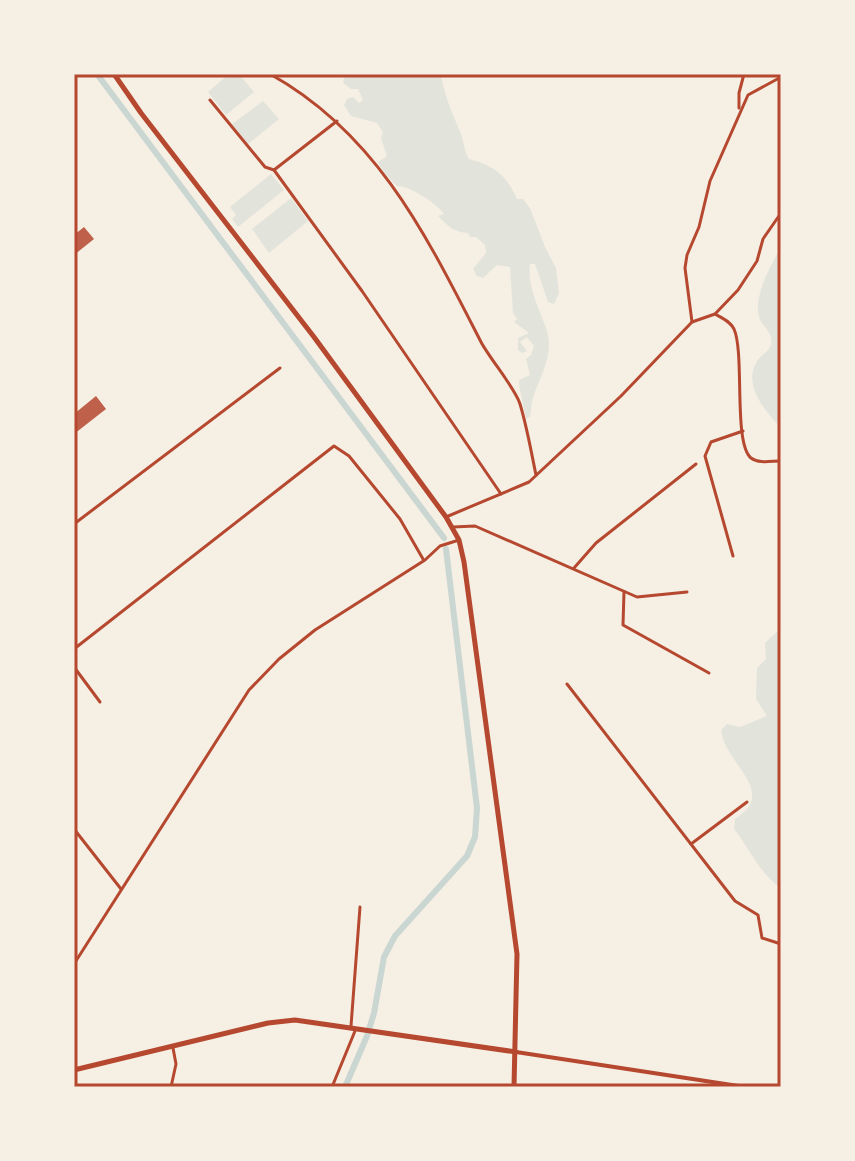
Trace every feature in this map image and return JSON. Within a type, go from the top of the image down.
[{"type":"main road","points":[[114,74],[314,337],[446,517],[459,540],[517,954],[514,1087]]},
{"type":"main road","points":[[74,1070],[282,1021],[306,1020],[516,1052]]},
{"type":"street","points":[[270,74],[314,101],[337,121],[405,201],[435,250],[488,353],[519,400],[536,475]]},
{"type":"street","points":[[739,112],[739,93],[744,74]]},
{"type":"street","points":[[692,322],[685,268],[710,181],[748,95],[781,77]]},
{"type":"street","points":[[210,100],[265,167],[274,170],[362,291],[501,494]]},
{"type":"street","points":[[274,170],[337,121]]},
{"type":"street","points":[[446,517],[529,482],[674,344],[692,322],[715,314],[750,275],[763,239],[781,213]]},
{"type":"street","points":[[715,314],[729,322],[737,340],[747,453],[753,460],[761,462],[781,461]]},
{"type":"street","points":[[74,524],[280,368]]},
{"type":"street","points":[[733,556],[705,456],[711,442],[743,431]]},
{"type":"street","points":[[74,649],[334,446],[349,456],[400,519],[417,552],[425,560]]},
{"type":"street","points":[[574,569],[596,543],[696,464]]},
{"type":"street","points":[[453,527],[475,526],[637,597],[687,592]]},
{"type":"street","points":[[74,964],[249,690],[279,659],[315,630],[425,560],[440,546],[459,540]]},
{"type":"street","points":[[624,592],[623,625],[709,673]]},
{"type":"street","points":[[74,667],[100,702]]},
{"type":"street","points":[[567,684],[735,901],[758,915],[762,938],[781,944]]},
{"type":"street","points":[[691,844],[747,802]]},
{"type":"street","points":[[74,829],[121,889]]},
{"type":"street","points":[[332,1087],[356,1027],[360,907]]},
{"type":"street","points":[[171,1087],[176,1064],[173,1046]]},
{"type":"street","points":[[516,1052],[745,1087]]},
{"type":"shaded area","points":[[229,74],[239,74],[254,92],[226,115],[208,92]]},
{"type":"shaded area","points":[[345,74],[441,74],[469,159],[499,173],[517,199],[523,199],[530,208],[556,268],[559,293],[554,304],[548,302],[535,264],[530,264],[532,290],[547,331],[549,349],[532,400],[530,417],[526,419],[519,380],[530,375],[526,359],[534,346],[527,337],[520,342],[527,351],[522,353],[518,350],[518,338],[529,333],[514,322],[517,319],[513,313],[510,267],[497,265],[483,278],[477,276],[473,269],[486,253],[485,245],[468,233],[451,228],[438,216],[444,214],[435,205],[415,192],[397,186],[384,173],[378,162],[387,156],[381,138],[383,132],[377,123],[351,116],[344,105],[347,99],[353,97],[359,103],[363,100],[358,89],[351,89],[343,83]]},
{"type":"shaded area","points":[[263,101],[279,119],[248,144],[232,124]]},
{"type":"shaded area","points":[[271,174],[284,190],[238,227],[232,219],[236,215],[230,207]]},
{"type":"shaded area","points":[[291,198],[308,221],[269,253],[252,229]]},
{"type":"shaded area","points":[[781,247],[781,428],[758,398],[752,381],[756,363],[771,344],[759,317],[758,300]]},
{"type":"shaded area","points":[[781,628],[781,888],[761,868],[734,829],[735,819],[747,809],[752,798],[751,788],[731,755],[721,730],[727,724],[740,727],[767,716],[756,699],[757,668],[766,659],[765,643]]},
{"type":"building","points":[[84,227],[94,239],[74,255],[74,235]]},
{"type":"building","points":[[96,396],[106,409],[74,434],[74,414]]},
{"type":"waterway","points":[[97,74],[444,538]]},
{"type":"waterway","points":[[345,1087],[374,1013],[384,957],[395,936],[467,856],[475,837],[477,808],[446,549]]}]
